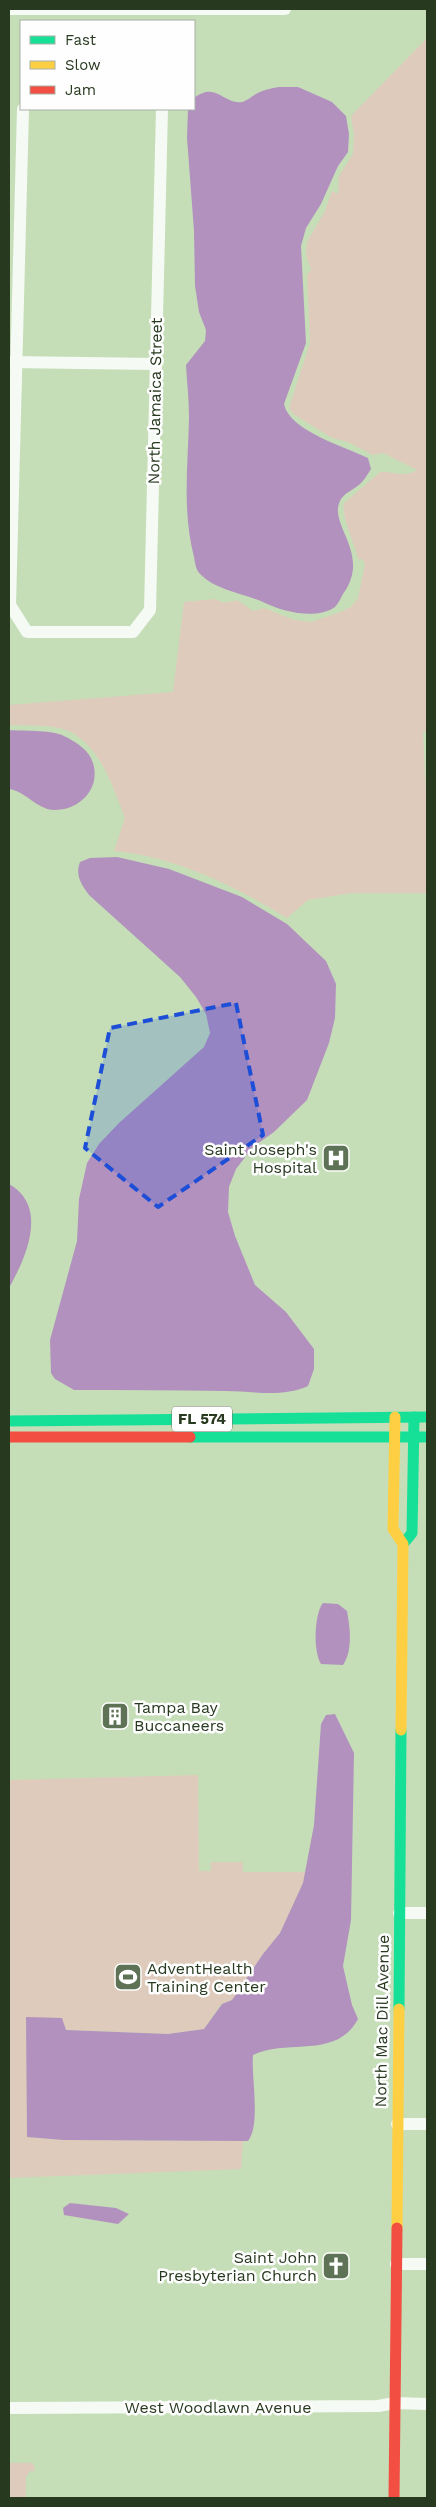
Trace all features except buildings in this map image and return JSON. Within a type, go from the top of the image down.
[{"type":"street","points":[[9,9],[164,13],[285,9]]},
{"type":"street","points":[[23,110],[13,362],[156,364]]},
{"type":"street","name":"North Jamaica Street","points":[[13,362],[10,605],[27,632],[133,632],[150,610],[162,110]]},
{"type":"street","name":"North Mac Dill Avenue","points":[[394,2498],[403,1544],[393,1529],[395,1418]]},
{"type":"street","name":"North Mac Dill Avenue","points":[[403,1544],[412,1533],[414,1418]]},
{"type":"street","name":"FL 574","points":[[9,1421],[427,1418]]},
{"type":"street","name":"FL 574","points":[[9,1437],[427,1437]]},
{"type":"street","points":[[399,1913],[427,1913]]},
{"type":"street","points":[[398,2124],[427,2124]]},
{"type":"street","points":[[396,2264],[427,2264]]},
{"type":"street","name":"West Woodlawn Avenue","points":[[9,2408],[427,2404]]},
{"type":"highlighted area","points":[[236,1003],[263,1135],[158,1207],[85,1148],[110,1028]]},
{"type":"shaded area","points":[[427,38],[427,731],[423,732],[427,809],[427,893],[352,893],[308,900],[287,918],[226,884],[182,866],[160,859],[114,851],[125,818],[109,777],[94,752],[84,741],[72,733],[59,728],[9,725],[9,705],[173,692],[184,602],[215,599],[224,603],[237,600],[253,611],[264,608],[294,620],[312,622],[351,607],[358,598],[365,564],[362,559],[358,559],[344,515],[344,503],[380,472],[409,474],[417,470],[383,453],[373,455],[348,442],[332,438],[293,414],[289,408],[310,343],[307,275],[311,270],[306,255],[307,242],[325,211],[332,191],[338,194],[339,176],[353,154],[354,135],[351,116]]},
{"type":"shaded area","points":[[298,87],[332,102],[346,116],[349,134],[348,152],[338,166],[321,204],[306,228],[301,246],[306,343],[284,404],[288,414],[296,422],[320,437],[368,458],[371,469],[362,482],[342,498],[338,510],[339,520],[352,553],[351,580],[335,607],[327,611],[310,614],[290,612],[222,588],[207,580],[200,574],[196,566],[188,522],[189,418],[186,365],[205,341],[206,330],[199,312],[195,286],[194,231],[187,138],[188,110],[195,110],[195,97],[202,93],[214,93],[235,102],[242,102],[261,91]]},
{"type":"shaded area","points":[[9,730],[57,733],[80,746],[91,758],[95,773],[91,790],[86,797],[71,807],[53,810],[42,807],[15,790],[9,789]]},
{"type":"shaded area","points":[[117,857],[169,869],[242,897],[287,924],[326,961],[336,984],[335,1018],[329,1043],[307,1100],[274,1132],[253,1147],[236,1169],[229,1187],[228,1212],[235,1236],[255,1285],[286,1312],[314,1349],[314,1369],[308,1386],[298,1390],[267,1393],[235,1391],[74,1390],[55,1379],[51,1373],[50,1340],[77,1241],[79,1199],[87,1163],[99,1144],[119,1123],[204,1047],[210,1033],[206,1014],[196,997],[180,977],[89,895],[81,883],[78,871],[80,862],[90,858]]},
{"type":"shaded area","points":[[9,1184],[21,1194],[28,1206],[31,1219],[27,1248],[9,1288]]},
{"type":"shaded area","points":[[323,1603],[338,1604],[347,1611],[350,1632],[349,1646],[343,1665],[321,1664],[318,1658],[316,1624]]},
{"type":"shaded area","points":[[335,1714],[354,1753],[351,1920],[343,1966],[352,2005],[358,2019],[349,2032],[337,2040],[324,2044],[267,2050],[253,2055],[255,2112],[252,2134],[248,2141],[63,2140],[27,2137],[26,2017],[62,2018],[66,2030],[168,2034],[204,2029],[222,2004],[232,2000],[263,1954],[280,1933],[303,1883],[314,1825],[321,1724],[326,1715]]},
{"type":"shaded area","name":"AdventHealth Training Center","points":[[198,1775],[199,1871],[211,1871],[211,1862],[243,1862],[243,1872],[305,1872],[303,1883],[280,1933],[263,1954],[232,2001],[221,2004],[204,2029],[168,2034],[66,2030],[61,2018],[27,2137],[63,2140],[243,2141],[241,2169],[9,2178],[9,1780]]},
{"type":"shaded area","points":[[70,2203],[116,2208],[129,2214],[118,2224],[64,2215],[63,2208]]},
{"type":"shaded area","points":[[9,2463],[33,2463],[35,2471],[30,2471],[26,2477],[26,2498],[9,2498]]},
{"type":"traffic: fast","points":[[403,1544],[412,1533],[414,1417]]},
{"type":"traffic: fast","points":[[9,1421],[427,1417]]},
{"type":"traffic: fast","points":[[190,1437],[427,1437]]},
{"type":"traffic: fast","points":[[399,2009],[401,1730]]},
{"type":"traffic: slow","points":[[395,1417],[393,1529],[403,1544],[401,1730]]},
{"type":"traffic: slow","points":[[397,2228],[399,2009]]},
{"type":"traffic: jam","points":[[9,1437],[190,1437]]},
{"type":"traffic: jam","points":[[394,2498],[397,2228]]},
{"type":"place","name":"Saint Joseph's Hospital","points":[[336,1158]]},
{"type":"place","name":"Tampa Bay Buccaneers","points":[[115,1716]]},
{"type":"place","name":"AdventHealth Training Center","points":[[128,1977]]},
{"type":"place","name":"Saint John Presbyterian Church","points":[[336,2266]]}]
